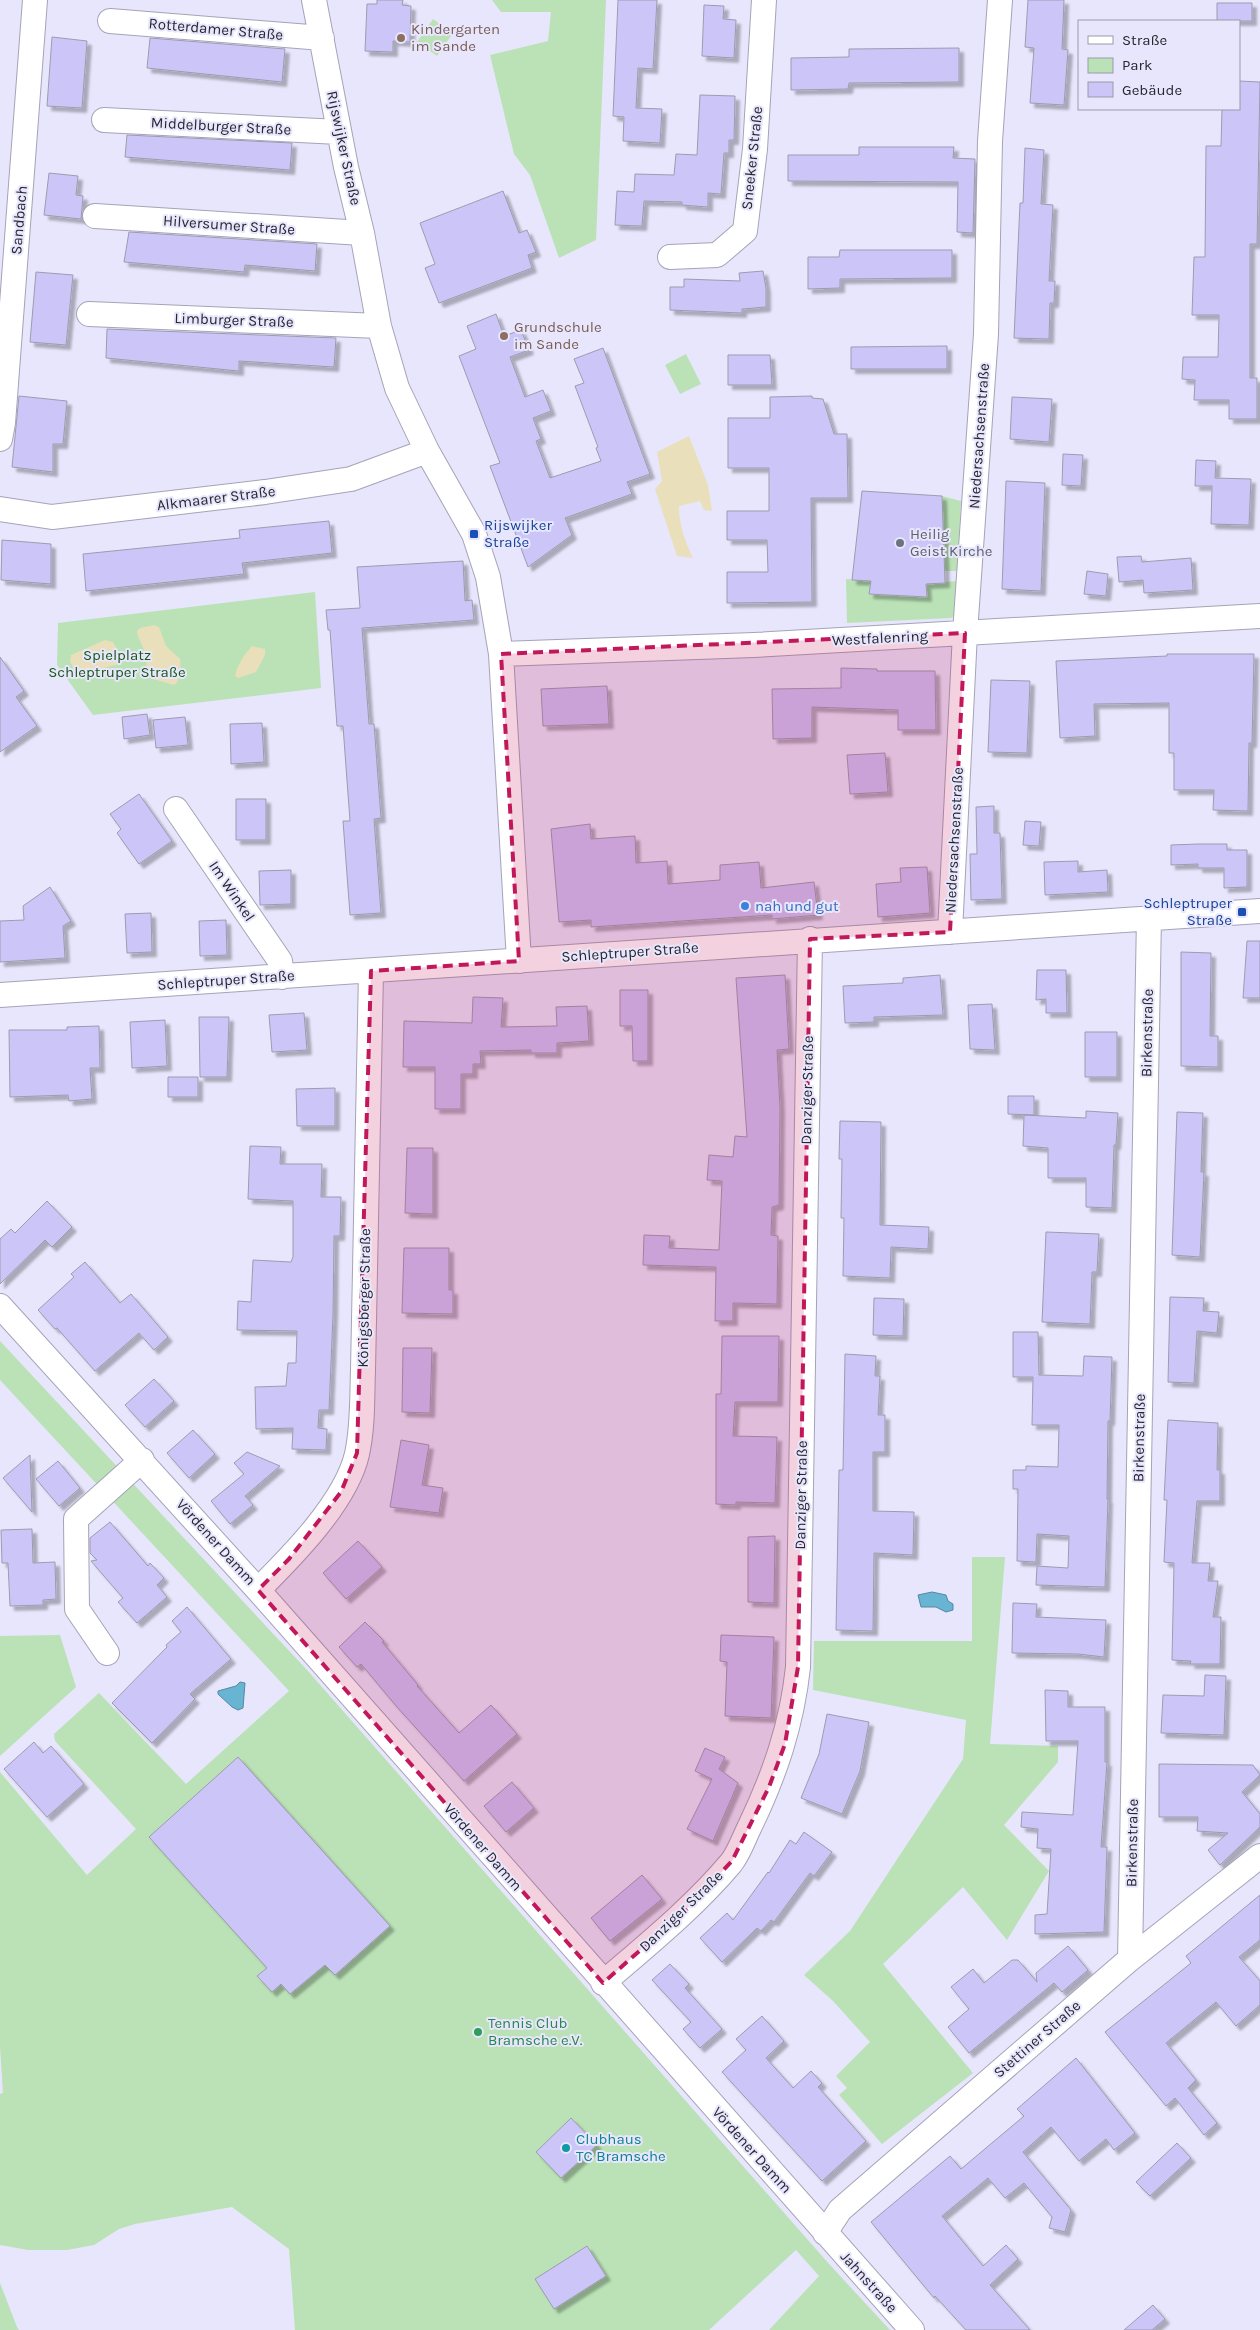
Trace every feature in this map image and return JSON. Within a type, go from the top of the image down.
[{"type":"street","name":"Sandbach","points":[[0,439],[5,403],[35,0]]},
{"type":"street","name":"Rijswijker Straße","points":[[314,0],[339,132],[362,233],[379,326],[397,388],[427,451],[474,534],[488,577],[501,654],[519,960]]},
{"type":"street","name":"Sneeker Straße","points":[[670,256],[717,255],[745,231],[756,149],[764,0]]},
{"type":"street","name":"Niedersachsenstraße","points":[[950,932],[965,633],[986,334],[990,141],[1000,0]]},
{"type":"street","name":"Rotterdamer Straße","points":[[110,21],[322,38]]},
{"type":"street","name":"Middelburger Straße","points":[[104,120],[339,132]]},
{"type":"street","name":"Hilversumer Straße","points":[[96,216],[362,233]]},
{"type":"street","name":"Limburger Straße","points":[[89,314],[379,326]]},
{"type":"street","name":"Alkmaarer Straße","points":[[0,509],[52,518],[265,492],[351,479],[427,451]]},
{"type":"street","name":"Westfalenring","points":[[501,654],[754,645],[1260,616]]},
{"type":"street","name":"Im Winkel","points":[[176,809],[280,961],[282,977]]},
{"type":"street","name":"Schleptruper Straße","points":[[0,995],[1260,910]]},
{"type":"street","name":"Birkenstraße","points":[[1130,1959],[1149,916]]},
{"type":"street","name":"Danziger Straße","points":[[603,1983],[686,1910],[732,1861],[769,1787],[785,1744],[795,1701],[798,1667],[810,939]]},
{"type":"street","name":"Königsberger Straße","points":[[258,1590],[289,1559],[341,1492],[351,1474],[357,1453],[361,1427],[371,971]]},
{"type":"street","name":"Vördener Damm","points":[[0,1306],[142,1460],[258,1590],[825,2233]]},
{"type":"street","points":[[107,1653],[77,1609],[76,1519],[142,1460]]},
{"type":"street","name":"Stettiner Straße","points":[[825,2233],[840,2210],[1130,1959],[1260,1856]]},
{"type":"street","name":"Jahnstraße","points":[[825,2233],[912,2330]]},
{"type":"highlighted area","points":[[965,633],[950,932],[810,939],[798,1667],[785,1744],[769,1787],[732,1861],[686,1910],[603,1983],[258,1590],[289,1559],[341,1492],[357,1453],[371,971],[519,961],[501,654]]},
{"type":"green space","points":[[492,0],[606,0],[596,240],[559,258],[530,175],[514,154],[490,55],[548,41],[551,12],[501,12]]},
{"type":"green space","points":[[433,19],[453,33],[437,56],[417,42]]},
{"type":"green space","points":[[686,354],[701,384],[680,394],[665,365]]},
{"type":"green space","points":[[942,496],[961,501],[957,571],[944,571]]},
{"type":"green space","points":[[846,579],[871,581],[870,594],[927,597],[926,584],[956,581],[955,616],[951,618],[847,623]]},
{"type":"green space","name":"Spielplatz Schleptruper Straße","points":[[315,592],[321,688],[93,715],[57,665],[58,623]]},
{"type":"green space","points":[[0,1341],[307,1670],[830,2265],[890,2330],[769,2330],[819,2276],[796,2250],[709,2330],[295,2330],[289,2249],[232,2207],[135,2224],[119,2229],[94,2245],[67,2250],[28,2250],[0,2245],[0,2094],[3,2093],[0,2047],[0,1772],[87,1875],[136,1829],[55,1741],[54,1734],[99,1693],[186,1784],[289,1691],[0,1380]]},
{"type":"green space","points":[[972,1557],[1005,1557],[990,1744],[1058,1746],[1058,1762],[1004,1825],[1049,1871],[1007,1940],[963,1887],[883,1964],[973,2073],[882,2144],[839,2095],[847,2088],[836,2076],[870,2042],[833,2001],[804,1975],[850,1931],[963,1759],[966,1720],[813,1690],[814,1641],[972,1641]]},
{"type":"green space","points":[[60,1635],[76,1687],[0,1756],[0,1636]]},
{"type":"green space","points":[[0,2283],[17,2327],[19,2330],[0,2330]]},
{"type":"sand","points":[[689,436],[708,485],[712,511],[704,510],[700,501],[679,506],[683,533],[693,558],[677,556],[655,489],[662,481],[657,452]]},
{"type":"sand","points":[[154,625],[159,627],[166,646],[180,659],[179,677],[174,685],[153,679],[147,670],[145,653],[137,631],[140,628]]},
{"type":"sand","points":[[105,640],[113,642],[116,648],[119,656],[116,665],[79,674],[75,672],[70,661],[71,655]]},
{"type":"sand","points":[[252,646],[265,649],[265,655],[256,672],[238,678],[235,676],[237,668]]},
{"type":"water","points":[[932,1592],[946,1595],[948,1601],[953,1604],[953,1610],[946,1612],[936,1607],[921,1607],[918,1595]]},
{"type":"water","points":[[240,1682],[245,1683],[243,1708],[238,1710],[218,1694],[218,1691],[236,1686]]},
{"type":"building","points":[[377,0],[403,0],[402,5],[411,6],[410,42],[393,41],[393,52],[365,51],[367,4],[377,4]]},
{"type":"building","points":[[618,0],[657,0],[653,69],[638,68],[636,108],[662,109],[660,143],[623,141],[624,117],[613,116]]},
{"type":"building","points":[[1028,0],[1064,0],[1062,49],[1068,50],[1064,105],[1030,103],[1034,48],[1025,47]]},
{"type":"building","points":[[1217,3],[1252,3],[1252,21],[1217,20]]},
{"type":"building","points":[[704,5],[724,6],[723,19],[736,20],[734,58],[702,56]]},
{"type":"building","points":[[52,37],[87,41],[82,108],[47,106]]},
{"type":"building","points":[[150,38],[285,49],[282,82],[147,68]]},
{"type":"building","points":[[959,48],[959,82],[849,83],[848,89],[791,90],[791,58],[849,57],[849,49]]},
{"type":"building","points":[[1240,81],[1260,82],[1257,244],[1250,244],[1250,378],[1257,378],[1257,419],[1229,419],[1229,400],[1194,400],[1195,380],[1182,379],[1183,357],[1218,357],[1219,315],[1192,315],[1194,257],[1205,257],[1206,146],[1221,146],[1222,110],[1240,110]]},
{"type":"building","points":[[700,95],[735,96],[734,140],[729,140],[729,153],[724,153],[721,194],[708,193],[708,207],[682,205],[682,202],[644,201],[642,226],[615,225],[617,191],[634,192],[635,174],[674,175],[676,154],[697,155]]},
{"type":"building","points":[[127,135],[292,143],[290,170],[125,157]]},
{"type":"building","points":[[859,147],[954,147],[953,158],[975,159],[973,233],[957,232],[958,182],[788,181],[788,155],[859,155]]},
{"type":"building","points":[[1025,148],[1044,150],[1041,204],[1053,205],[1049,281],[1055,281],[1054,303],[1050,303],[1049,339],[1014,338],[1020,203],[1023,203]]},
{"type":"building","points":[[49,173],[78,176],[76,195],[83,196],[81,219],[44,215]]},
{"type":"building","points":[[503,191],[519,233],[527,230],[536,252],[528,255],[532,268],[439,303],[425,268],[435,264],[420,223]]},
{"type":"building","points":[[129,232],[317,244],[315,271],[245,265],[244,272],[124,262]]},
{"type":"building","points":[[840,250],[952,250],[952,278],[840,279],[840,288],[808,289],[808,257],[839,257]]},
{"type":"building","points":[[763,271],[766,288],[766,307],[742,309],[742,313],[670,310],[670,287],[684,287],[684,279],[740,281],[739,273]]},
{"type":"building","points":[[36,272],[73,275],[66,345],[30,342]]},
{"type":"building","points":[[496,314],[504,336],[521,330],[529,350],[510,357],[525,397],[543,390],[551,411],[533,418],[541,439],[536,441],[550,478],[601,461],[596,448],[598,447],[575,386],[584,383],[574,359],[603,348],[650,474],[627,482],[632,494],[565,518],[572,535],[528,567],[490,466],[500,463],[459,356],[476,349],[467,326]]},
{"type":"building","points":[[107,329],[336,338],[334,367],[239,361],[239,371],[106,358]]},
{"type":"building","points":[[947,346],[947,369],[851,369],[851,347]]},
{"type":"building","points":[[728,355],[770,355],[772,385],[728,385]]},
{"type":"building","points":[[19,396],[67,401],[63,444],[53,444],[53,472],[12,467]]},
{"type":"building","points":[[812,396],[812,398],[823,399],[834,434],[847,434],[848,498],[811,498],[812,602],[727,603],[727,572],[768,572],[767,540],[727,540],[727,511],[769,511],[769,468],[728,468],[728,418],[770,418],[770,397]]},
{"type":"building","points":[[1012,397],[1052,399],[1049,442],[1010,439]]},
{"type":"building","points":[[1063,454],[1083,455],[1081,486],[1062,485]]},
{"type":"building","points":[[1196,460],[1216,461],[1215,478],[1251,479],[1249,525],[1211,524],[1212,486],[1195,486]]},
{"type":"building","points":[[1006,481],[1045,483],[1041,591],[1002,589]]},
{"type":"building","name":"Heilig Geist Kirche","points":[[862,491],[942,496],[945,583],[926,584],[927,597],[869,594],[871,581],[852,580]]},
{"type":"building","points":[[329,521],[332,553],[242,563],[244,574],[86,591],[83,554],[240,538],[239,530]]},
{"type":"building","points":[[2,540],[51,544],[51,584],[1,580]]},
{"type":"building","points":[[1141,556],[1142,562],[1191,558],[1193,590],[1144,593],[1143,580],[1119,582],[1117,557]]},
{"type":"building","points":[[463,561],[465,601],[472,600],[474,620],[362,628],[369,724],[374,724],[381,818],[374,819],[381,913],[350,915],[343,821],[350,821],[343,726],[337,726],[330,630],[328,630],[326,610],[360,608],[357,567]]},
{"type":"building","points":[[1087,571],[1108,574],[1106,596],[1084,594]]},
{"type":"building","points":[[1167,654],[1254,654],[1252,743],[1249,743],[1248,811],[1213,810],[1214,790],[1174,790],[1174,753],[1169,753],[1169,703],[1094,704],[1095,736],[1060,738],[1056,661],[1167,656]]},
{"type":"building","points":[[0,657],[24,691],[16,697],[37,726],[0,752]]},
{"type":"building","points":[[841,668],[877,669],[877,671],[935,671],[936,730],[898,730],[898,710],[812,707],[812,738],[773,739],[772,689],[841,688]]},
{"type":"building","points":[[991,680],[1030,681],[1027,753],[988,752]]},
{"type":"building","points":[[607,686],[609,724],[543,726],[541,689]]},
{"type":"building","points":[[147,714],[150,735],[124,739],[122,717]]},
{"type":"building","points":[[185,717],[188,745],[156,748],[153,720]]},
{"type":"building","points":[[262,723],[264,762],[231,764],[230,724]]},
{"type":"building","points":[[885,753],[888,792],[850,794],[847,755]]},
{"type":"building","points":[[139,794],[172,841],[139,864],[117,833],[121,829],[110,814]]},
{"type":"building","points":[[236,799],[266,799],[266,840],[236,840]]},
{"type":"building","points":[[994,806],[994,833],[1000,833],[1002,899],[971,900],[970,854],[977,854],[976,807]]},
{"type":"building","points":[[1025,821],[1041,822],[1039,846],[1023,845]]},
{"type":"building","points":[[590,824],[591,839],[635,836],[636,863],[667,861],[668,884],[720,880],[720,865],[759,862],[761,888],[814,882],[818,915],[772,919],[772,915],[591,927],[591,920],[559,922],[551,829]]},
{"type":"building","points":[[1227,844],[1227,850],[1247,850],[1247,887],[1224,888],[1224,868],[1198,868],[1198,864],[1171,865],[1171,845]]},
{"type":"building","points":[[1078,861],[1078,872],[1107,870],[1108,892],[1045,895],[1044,862]]},
{"type":"building","points":[[927,867],[930,913],[878,917],[876,884],[901,882],[900,868]]},
{"type":"building","points":[[291,870],[291,904],[260,905],[259,871]]},
{"type":"building","points":[[50,887],[71,921],[63,926],[65,958],[0,962],[0,921],[24,920],[23,906]]},
{"type":"building","points":[[151,913],[152,952],[127,953],[125,914]]},
{"type":"building","points":[[226,920],[227,955],[200,956],[199,921]]},
{"type":"building","points":[[1247,941],[1260,941],[1260,998],[1243,998]]},
{"type":"building","points":[[1181,952],[1211,953],[1210,1036],[1218,1036],[1218,1067],[1181,1066]]},
{"type":"building","points":[[1037,970],[1066,970],[1067,1013],[1046,1013],[1046,999],[1036,1000]]},
{"type":"building","points":[[785,975],[789,1049],[777,1050],[780,1108],[779,1205],[772,1207],[771,1235],[778,1236],[777,1304],[733,1303],[733,1321],[715,1321],[716,1267],[643,1265],[644,1235],[670,1236],[669,1248],[719,1250],[722,1181],[707,1180],[709,1155],[733,1157],[735,1136],[747,1137],[736,978]]},
{"type":"building","points":[[940,975],[943,1015],[874,1017],[874,1022],[845,1023],[843,986],[903,983],[903,978]]},
{"type":"building","points":[[620,990],[648,990],[648,1061],[633,1061],[632,1026],[620,1026]]},
{"type":"building","points":[[473,997],[503,998],[501,1027],[557,1026],[556,1007],[587,1006],[589,1041],[557,1043],[557,1053],[531,1053],[531,1050],[480,1051],[481,1064],[473,1064],[473,1074],[461,1074],[461,1109],[435,1109],[435,1067],[403,1067],[404,1021],[472,1023]]},
{"type":"building","points":[[992,1004],[995,1050],[970,1049],[968,1005]]},
{"type":"building","points":[[304,1013],[307,1050],[272,1052],[269,1015]]},
{"type":"building","points":[[199,1017],[229,1017],[227,1077],[200,1077]]},
{"type":"building","points":[[165,1020],[167,1066],[132,1068],[130,1022]]},
{"type":"building","points":[[99,1026],[100,1068],[90,1068],[92,1099],[69,1101],[68,1095],[10,1097],[9,1030],[67,1030],[67,1027]]},
{"type":"building","points":[[1085,1032],[1117,1032],[1117,1077],[1085,1077]]},
{"type":"building","points":[[168,1077],[198,1077],[198,1097],[168,1097]]},
{"type":"building","points":[[335,1088],[335,1126],[297,1126],[296,1089]]},
{"type":"building","points":[[1008,1096],[1034,1096],[1034,1115],[1008,1114]]},
{"type":"building","points":[[1086,1111],[1118,1113],[1116,1145],[1114,1145],[1112,1208],[1086,1207],[1086,1178],[1048,1178],[1048,1148],[1023,1146],[1024,1115],[1086,1118]]},
{"type":"building","points":[[1177,1112],[1203,1113],[1201,1172],[1204,1172],[1200,1257],[1172,1255]]},
{"type":"building","points":[[840,1121],[881,1122],[880,1225],[929,1227],[928,1249],[891,1247],[890,1278],[843,1276],[844,1218],[841,1218],[842,1159],[839,1159]]},
{"type":"building","points":[[250,1146],[281,1147],[280,1164],[322,1164],[321,1197],[341,1197],[340,1236],[334,1236],[329,1410],[319,1410],[318,1428],[327,1429],[326,1450],[292,1449],[293,1428],[256,1429],[255,1387],[286,1386],[288,1363],[296,1363],[297,1331],[237,1330],[238,1301],[251,1302],[253,1260],[291,1262],[293,1257],[293,1201],[248,1199]]},
{"type":"building","points":[[407,1148],[433,1148],[433,1214],[405,1213]]},
{"type":"building","points":[[47,1201],[72,1227],[52,1247],[45,1240],[0,1284],[0,1239],[11,1229],[15,1233]]},
{"type":"building","points":[[1046,1232],[1099,1234],[1097,1272],[1092,1272],[1090,1324],[1042,1322]]},
{"type":"building","points":[[404,1248],[449,1248],[449,1290],[453,1290],[453,1314],[402,1313]]},
{"type":"building","points":[[85,1262],[120,1303],[131,1294],[168,1337],[154,1350],[139,1333],[95,1371],[57,1328],[55,1329],[38,1310],[74,1277],[71,1274]]},
{"type":"building","points":[[1170,1297],[1204,1298],[1203,1311],[1219,1312],[1217,1333],[1197,1331],[1194,1383],[1168,1382]]},
{"type":"building","points":[[874,1298],[904,1299],[903,1336],[873,1335]]},
{"type":"building","points":[[1013,1332],[1038,1332],[1039,1375],[1083,1376],[1084,1356],[1112,1357],[1110,1421],[1108,1421],[1105,1587],[1036,1585],[1037,1566],[1068,1568],[1069,1536],[1037,1534],[1036,1562],[1017,1561],[1018,1489],[1013,1489],[1013,1470],[1026,1470],[1026,1466],[1058,1467],[1059,1425],[1032,1425],[1033,1377],[1013,1377]]},
{"type":"building","points":[[722,1336],[779,1336],[778,1402],[735,1402],[733,1436],[777,1437],[775,1503],[736,1502],[736,1505],[716,1504],[716,1394],[721,1394]]},
{"type":"building","points":[[403,1348],[432,1348],[430,1413],[402,1412]]},
{"type":"building","points":[[845,1354],[876,1356],[875,1376],[880,1376],[878,1415],[885,1415],[885,1452],[873,1452],[873,1511],[914,1512],[913,1555],[874,1553],[873,1631],[836,1630],[839,1470],[843,1470]]},
{"type":"building","points":[[154,1379],[174,1401],[145,1427],[125,1405]]},
{"type":"building","points":[[1168,1420],[1218,1423],[1217,1470],[1220,1470],[1220,1501],[1197,1501],[1192,1563],[1210,1563],[1208,1581],[1218,1581],[1213,1617],[1221,1617],[1220,1664],[1190,1664],[1191,1661],[1172,1660],[1174,1563],[1164,1562],[1167,1500],[1164,1500]]},
{"type":"building","points":[[193,1430],[215,1454],[189,1478],[167,1453]]},
{"type":"building","points":[[401,1440],[429,1445],[422,1485],[443,1488],[439,1513],[390,1507]]},
{"type":"building","points":[[247,1452],[280,1466],[245,1496],[253,1505],[230,1524],[211,1501],[244,1474],[234,1463]]},
{"type":"building","points":[[30,1455],[32,1512],[3,1478]]},
{"type":"building","points":[[58,1461],[80,1488],[59,1506],[36,1479]]},
{"type":"building","points":[[110,1522],[148,1566],[150,1563],[164,1578],[157,1585],[167,1597],[137,1623],[118,1602],[123,1598],[91,1561],[97,1560],[90,1553],[90,1538]]},
{"type":"building","points":[[32,1529],[33,1563],[55,1562],[56,1599],[43,1600],[43,1605],[10,1606],[8,1563],[2,1563],[1,1530]]},
{"type":"building","points":[[775,1536],[774,1603],[748,1602],[748,1537]]},
{"type":"building","points":[[358,1541],[382,1567],[346,1599],[323,1573]]},
{"type":"building","points":[[1013,1603],[1037,1604],[1036,1617],[1106,1620],[1104,1657],[1078,1654],[1012,1653]]},
{"type":"building","points":[[187,1607],[231,1659],[190,1694],[195,1699],[152,1743],[112,1703],[167,1647],[166,1645],[181,1632],[172,1621]]},
{"type":"building","points":[[365,1622],[384,1641],[382,1642],[417,1686],[459,1733],[491,1705],[517,1734],[464,1781],[361,1664],[357,1667],[339,1647]]},
{"type":"building","points":[[721,1635],[774,1637],[771,1718],[725,1716],[727,1662],[720,1661]]},
{"type":"building","points":[[1205,1675],[1226,1676],[1224,1735],[1161,1733],[1163,1695],[1204,1696]]},
{"type":"building","points":[[1045,1690],[1068,1691],[1068,1707],[1105,1707],[1105,1762],[1107,1762],[1101,1847],[1107,1847],[1104,1932],[1035,1934],[1035,1915],[1047,1914],[1051,1849],[1037,1848],[1038,1829],[1021,1827],[1022,1812],[1073,1815],[1078,1741],[1046,1741]]},
{"type":"building","points":[[827,1714],[869,1722],[860,1771],[842,1814],[801,1798],[819,1754]]},
{"type":"building","points":[[34,1742],[43,1753],[51,1746],[84,1784],[47,1817],[4,1769]]},
{"type":"building","points":[[705,1748],[725,1757],[719,1769],[738,1783],[713,1841],[687,1829],[712,1779],[695,1771]]},
{"type":"building","points":[[238,1757],[390,1926],[335,1975],[325,1965],[290,1994],[281,1984],[272,1992],[257,1976],[267,1968],[149,1837]]},
{"type":"building","points":[[1159,1764],[1253,1765],[1260,1775],[1242,1792],[1260,1814],[1260,1827],[1220,1865],[1208,1850],[1228,1833],[1197,1831],[1198,1817],[1159,1817]]},
{"type":"building","points":[[512,1782],[534,1808],[506,1832],[484,1806]]},
{"type":"building","points":[[804,1832],[832,1852],[814,1876],[810,1873],[774,1922],[771,1920],[761,1931],[757,1928],[722,1962],[700,1938],[727,1913],[733,1920],[769,1873],[790,1840],[796,1844]]},
{"type":"building","points":[[642,1875],[662,1899],[610,1941],[591,1918]]},
{"type":"building","points":[[1260,1895],[1260,1940],[1239,1957],[1260,1981],[1260,2005],[1236,2026],[1216,2002],[1166,2043],[1196,2080],[1188,2088],[1217,2123],[1204,2135],[1175,2098],[1166,2106],[1105,2032],[1191,1963],[1186,1956]]},
{"type":"building","points":[[1068,1946],[1088,1970],[1062,1992],[1054,1983],[969,2053],[948,2027],[969,2009],[951,1987],[973,1969],[984,1983],[1012,1960],[1018,1960],[1037,1982],[1036,1973]]},
{"type":"building","points":[[670,1964],[689,1984],[685,1988],[722,2029],[700,2048],[683,2029],[691,2022],[652,1980]]},
{"type":"building","points":[[762,2016],[784,2041],[766,2058],[793,2088],[811,2071],[822,2083],[818,2087],[866,2141],[822,2181],[722,2072],[746,2050],[736,2039]]},
{"type":"building","points":[[1076,2058],[1135,2133],[1114,2150],[1106,2139],[1079,2161],[1051,2127],[1023,2152],[1071,2210],[1065,2232],[1049,2228],[1052,2217],[1024,2183],[1005,2198],[988,2178],[942,2216],[983,2266],[1006,2245],[1018,2259],[990,2285],[1030,2330],[966,2330],[935,2296],[934,2298],[871,2222],[950,2156],[961,2169],[1024,2116],[1017,2109]]},
{"type":"building","name":"Clubhaus TC Bramsche","points":[[571,2118],[597,2145],[561,2178],[536,2152]]},
{"type":"building","points":[[1177,2143],[1191,2158],[1150,2196],[1136,2182]]},
{"type":"building","points":[[587,2246],[606,2276],[554,2309],[535,2279]]},
{"type":"building","points":[[1153,2305],[1165,2319],[1152,2330],[1124,2330]]},
{"type":"place","name":"Kindergarten im Sande","points":[[401,38]]},
{"type":"place","name":"Grundschule im Sande","points":[[504,336]]},
{"type":"place","name":"Rijswijker Straße","points":[[474,534]]},
{"type":"place","name":"Heilig Geist Kirche","points":[[900,543]]},
{"type":"place","name":"nah und gut","points":[[745,906]]},
{"type":"place","name":"Schleptruper Straße","points":[[1242,912]]},
{"type":"place","name":"Tennis Club Bramsche e.V.","points":[[478,2032]]},
{"type":"place","name":"Clubhaus TC Bramsche","points":[[566,2148]]}]
